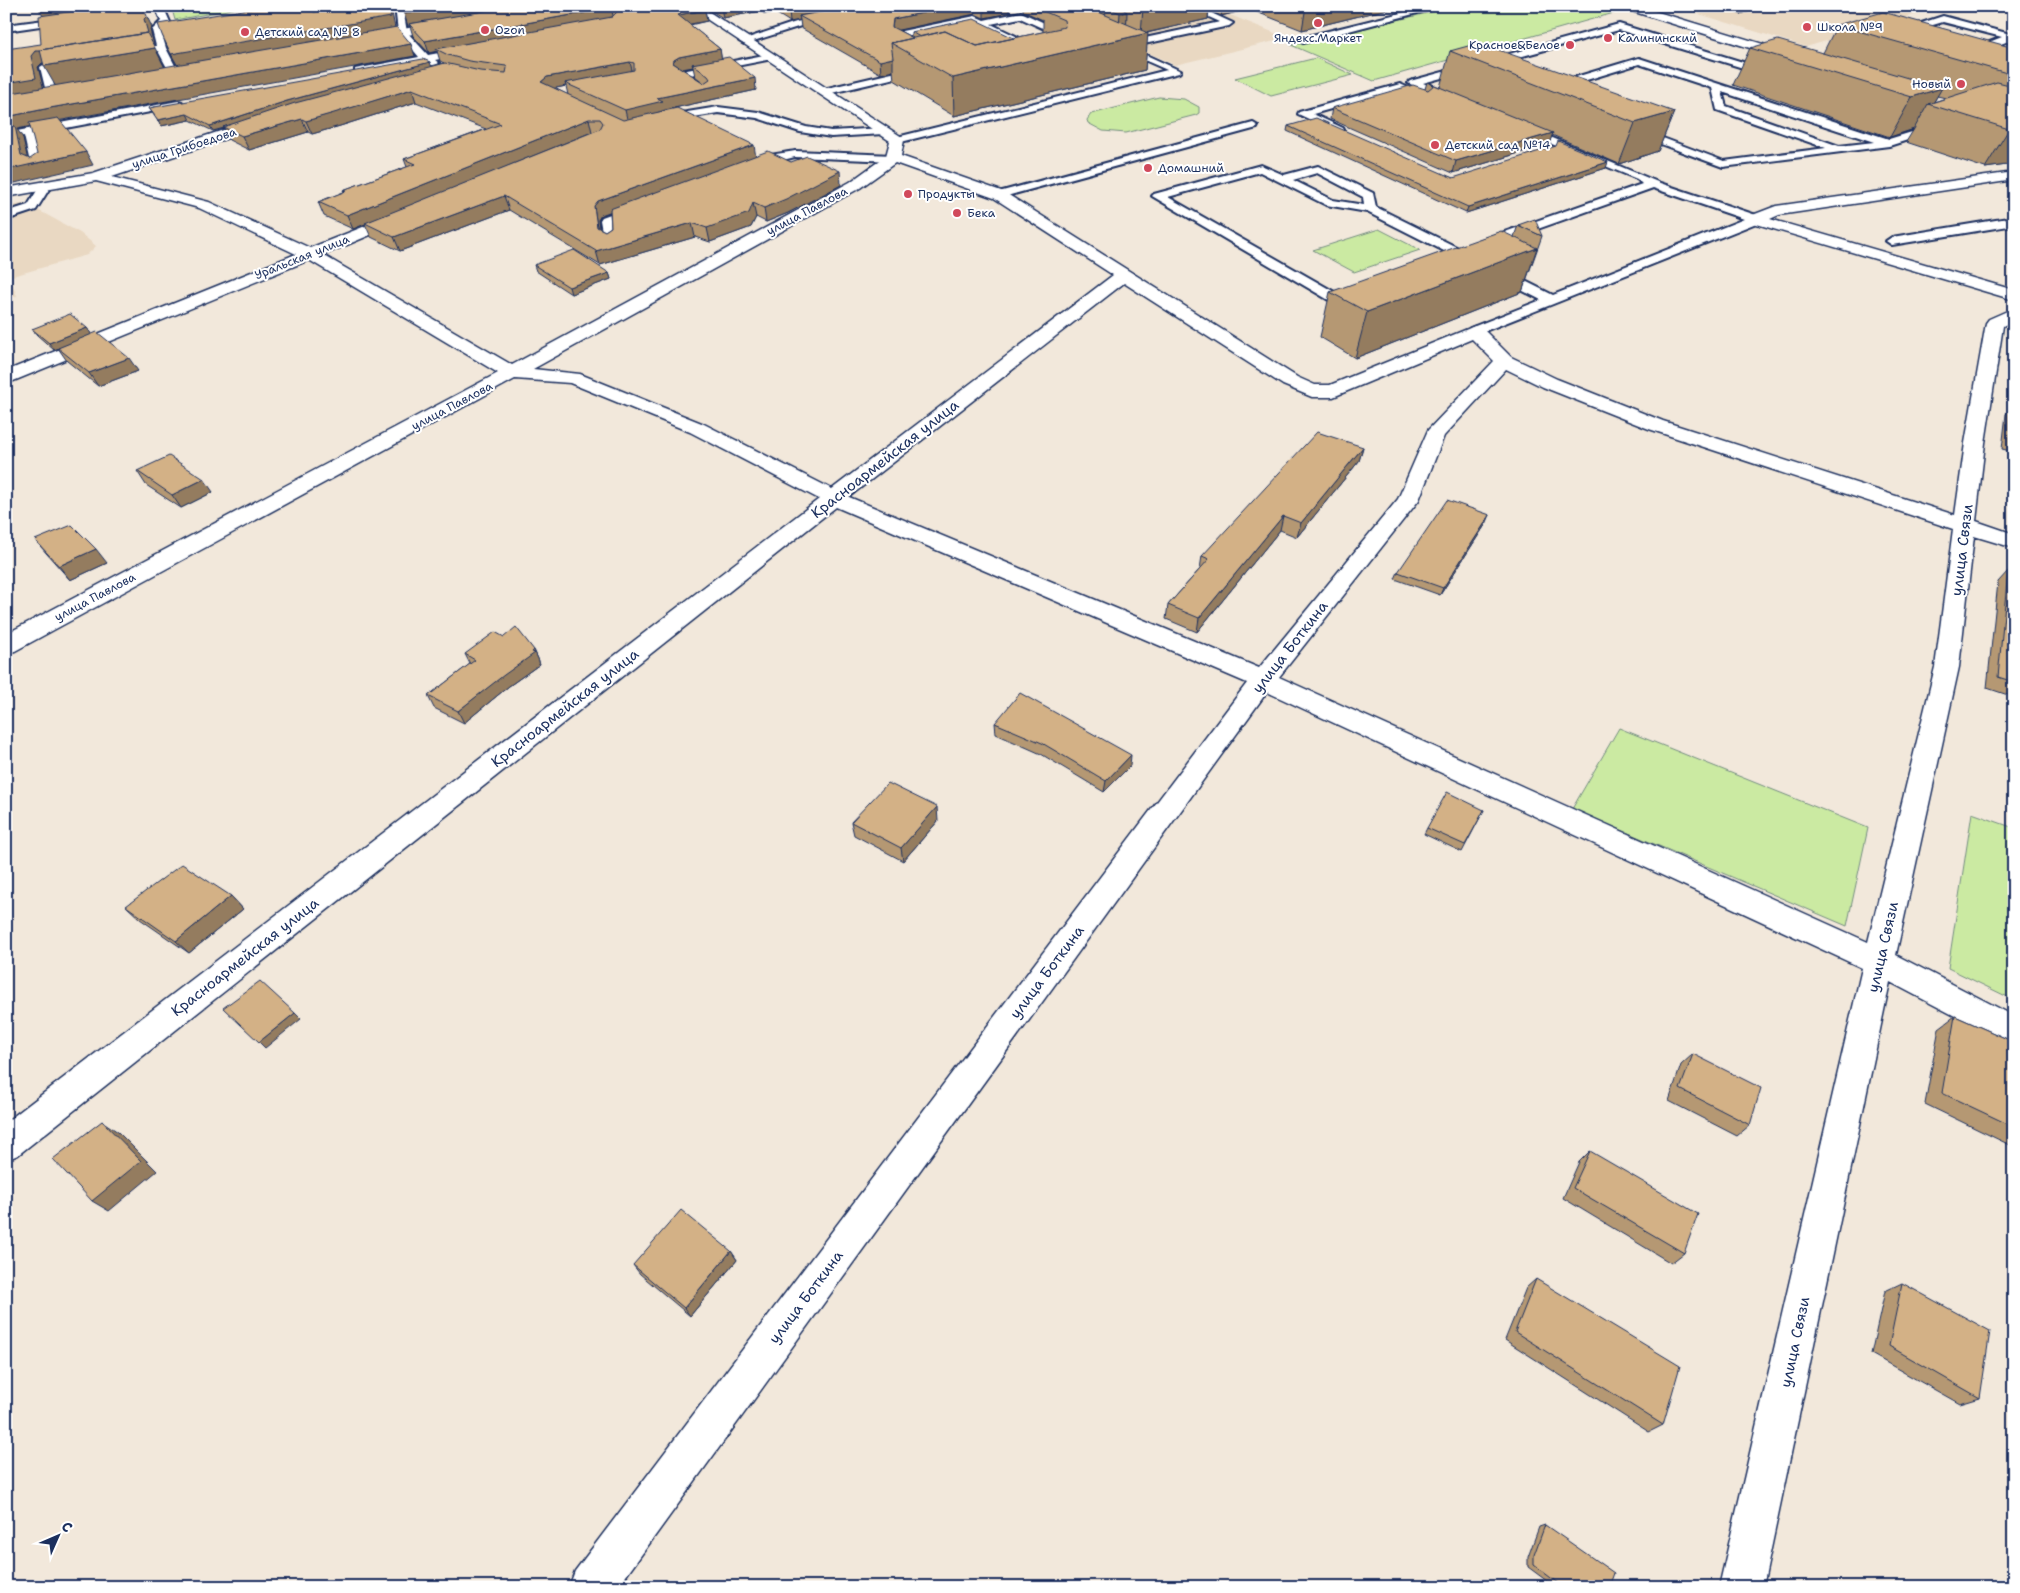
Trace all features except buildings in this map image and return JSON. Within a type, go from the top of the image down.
[{"type":"street","points":[[692,6],[884,131],[895,149],[999,194],[1290,381],[1312,391],[1333,391],[1475,332],[1504,361],[1550,383],[1656,424],[2014,541]]},
{"type":"street","points":[[1626,6],[1803,60]]},
{"type":"street","points":[[354,41],[460,23]]},
{"type":"street","points":[[427,75],[446,70]]},
{"type":"street","name":"улица Грибоедова","points":[[6,193],[41,177],[96,177],[276,118]]},
{"type":"street","name":"улица Павлова","points":[[6,645],[512,373],[855,185],[895,149]]},
{"type":"street","points":[[1755,219],[1776,211],[2014,176]]},
{"type":"street","points":[[96,177],[204,205],[310,254],[512,373],[573,378],[697,428],[834,498],[1263,680],[1879,961],[2014,1032]]},
{"type":"street","name":"Уральская улица","points":[[6,378],[418,210]]},
{"type":"street","points":[[1755,219],[2014,295]]},
{"type":"street","name":"Красноармейская улица","points":[[6,1143],[834,498],[1125,274]]},
{"type":"street","name":"улица Связи","points":[[1741,1587],[1879,961],[1948,667],[1975,443],[1995,323],[2014,313]]},
{"type":"street","name":"улица Боткина","points":[[591,1587],[1263,680],[1408,500],[1435,434],[1504,361]]},
{"type":"lane","points":[[6,28],[78,18],[94,6]]},
{"type":"lane","points":[[159,6],[166,22],[156,30],[162,48],[174,72]]},
{"type":"lane","points":[[1117,29],[1144,41],[1229,23],[1188,6]]},
{"type":"lane","points":[[1303,40],[1440,6]]},
{"type":"lane","points":[[397,8],[403,32],[425,58],[446,70]]},
{"type":"lane","points":[[1383,10],[1401,16]]},
{"type":"lane","points":[[982,22],[1021,15],[1068,36],[1051,39]]},
{"type":"lane","points":[[744,40],[799,24],[836,17]]},
{"type":"lane","points":[[923,49],[897,35],[975,19],[1032,45]]},
{"type":"lane","points":[[1886,36],[1943,19],[2011,37],[2010,41],[1962,55]]},
{"type":"lane","points":[[1346,133],[1302,114],[1400,87],[1455,105],[1413,83],[1619,27],[1779,76]]},
{"type":"lane","points":[[1540,91],[1722,36]]},
{"type":"lane","points":[[739,170],[766,160],[795,154],[895,149],[1176,71],[1114,43]]},
{"type":"lane","points":[[1986,47],[2004,52]]},
{"type":"lane","points":[[113,56],[162,48]]},
{"type":"lane","points":[[348,72],[472,49]]},
{"type":"lane","points":[[705,91],[682,74],[769,56]]},
{"type":"lane","points":[[51,94],[45,67],[84,61]]},
{"type":"lane","points":[[1639,61],[1889,143]]},
{"type":"lane","points":[[823,92],[929,68]]},
{"type":"lane","points":[[1716,86],[1721,108],[1840,149]]},
{"type":"lane","points":[[6,136],[193,101]]},
{"type":"lane","points":[[655,121],[718,110],[758,115],[804,130],[831,134],[884,131]]},
{"type":"lane","points":[[1918,121],[1936,127]]},
{"type":"lane","points":[[1623,127],[1723,164],[1889,143],[1952,122]]},
{"type":"lane","points":[[999,194],[1253,126]]},
{"type":"lane","points":[[1655,183],[1614,174],[1545,149],[1513,129],[1755,219]]},
{"type":"lane","points":[[6,216],[32,207],[41,177],[28,132]]},
{"type":"lane","points":[[1365,288],[1338,299],[1158,196],[1261,168],[1330,204],[1370,209],[1552,300]]},
{"type":"lane","points":[[1284,179],[1318,170],[1369,195],[1370,209]]},
{"type":"lane","points":[[1439,260],[1655,183]]},
{"type":"lane","points":[[608,240],[606,220],[650,203]]},
{"type":"lane","points":[[1475,332],[1755,219]]},
{"type":"lane","points":[[1892,241],[2014,221]]},
{"type":"shaded area","points":[[1044,6],[1208,6],[1287,38],[1175,65]]},
{"type":"shaded area","name":"Школа №9","points":[[1673,6],[1943,6],[1806,47]]},
{"type":"shaded area","points":[[25,203],[80,233],[96,246],[87,255],[9,277],[17,296],[6,299],[6,207]]},
{"type":"green space","points":[[171,6],[248,6],[175,20]]},
{"type":"green space","points":[[1457,6],[1591,6],[1614,13],[1374,81],[1291,45]]},
{"type":"green space","points":[[1316,58],[1353,75],[1271,96],[1235,78]]},
{"type":"green space","points":[[1159,97],[1184,99],[1199,107],[1199,113],[1126,133],[1103,131],[1088,123],[1087,120],[1091,114]]},
{"type":"green space","points":[[1379,229],[1420,250],[1354,272],[1313,250]]},
{"type":"green space","points":[[1619,728],[1868,828],[1847,926],[1572,809]]},
{"type":"green space","points":[[1972,813],[2014,828],[2014,1000],[1948,968]]},
{"type":"place","name":"Яндекс.Маркет","points":[[1318,23]]},
{"type":"place","name":"Школа №9","points":[[1807,27]]},
{"type":"place","name":"Ozon","points":[[485,30]]},
{"type":"place","name":"Детский сад № 8","points":[[245,32]]},
{"type":"place","name":"Калининский","points":[[1608,38]]},
{"type":"place","name":"Красное&Белое","points":[[1570,45]]},
{"type":"place","name":"Новый","points":[[1961,84]]},
{"type":"place","name":"Детский сад №14","points":[[1435,145]]},
{"type":"place","name":"Домашний","points":[[1148,168]]},
{"type":"place","name":"Продукты","points":[[908,194]]},
{"type":"place","name":"Бека","points":[[957,213]]}]
